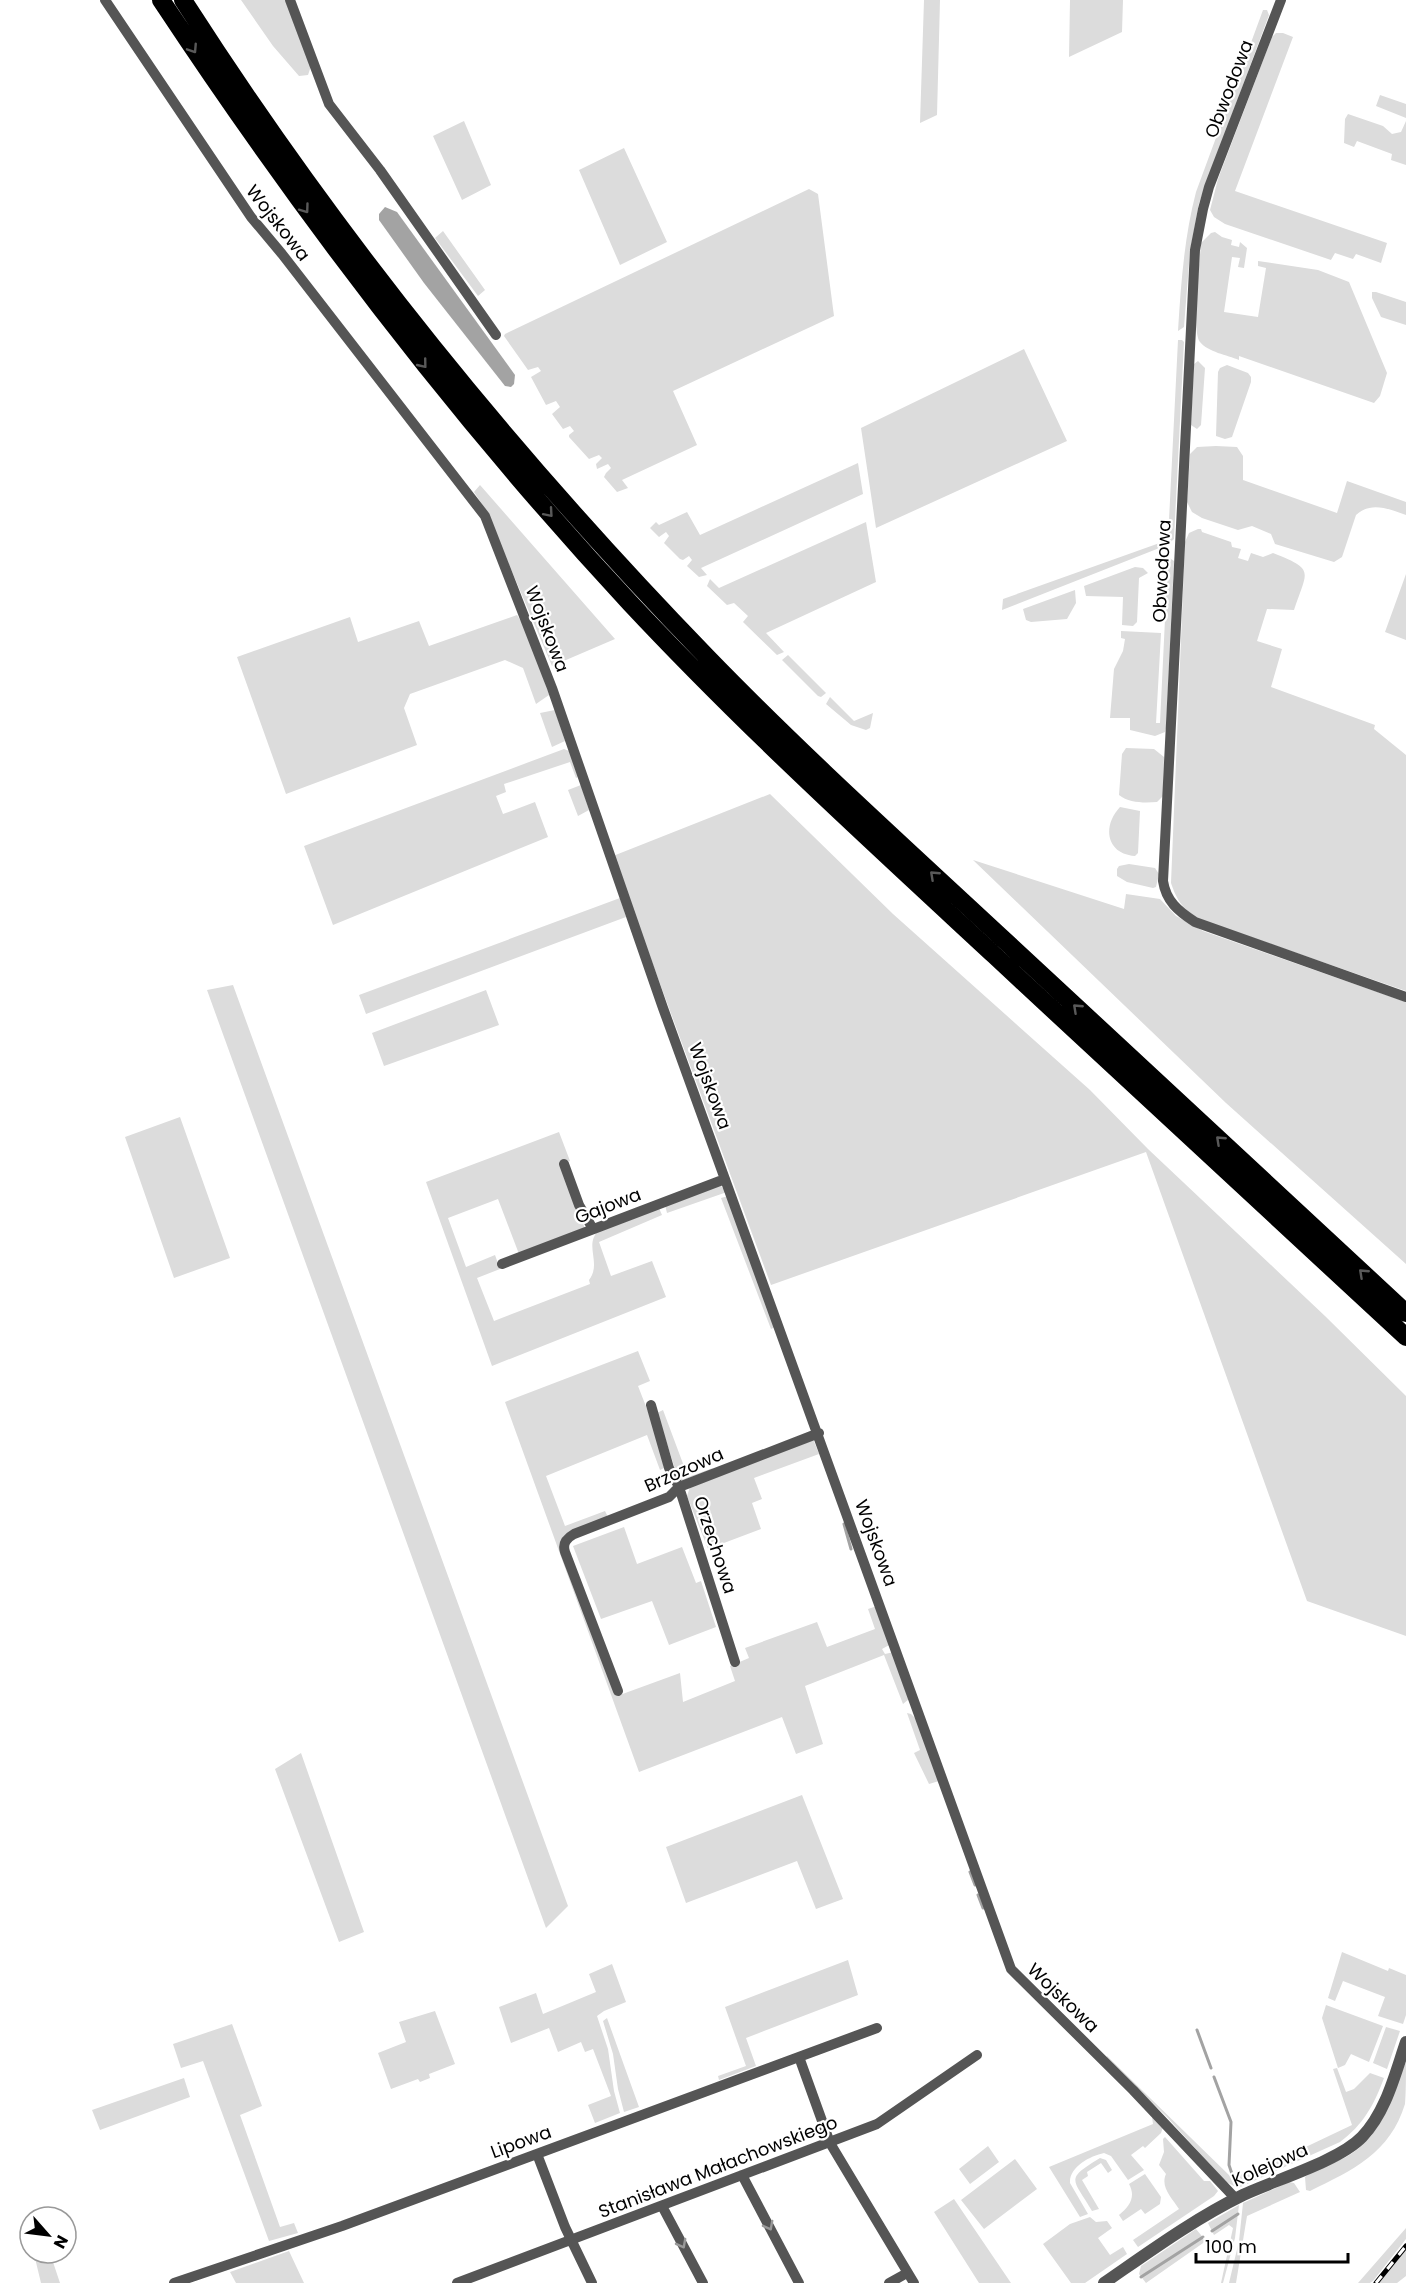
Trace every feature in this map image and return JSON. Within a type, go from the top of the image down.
[{"type":"highway","points":[[161,0],[276,170],[395,327],[489,443],[631,604],[699,675],[825,799],[1406,1337]]},
{"type":"highway","points":[[183,0],[290,158],[409,316],[504,433],[637,584],[707,658],[829,777],[1406,1312]]},
{"type":"street","name":"Wojskowa","points":[[105,0],[251,218],[485,516],[552,688],[605,844],[725,1179],[819,1433],[1011,1969],[1133,2090],[1236,2199]]},
{"type":"street","points":[[290,0],[329,104],[380,170],[496,335]]},
{"type":"street","name":"Obwodowa","points":[[1281,0],[1209,187],[1195,250],[1163,881],[1165,894],[1170,902],[1195,922],[1406,997]]},
{"type":"street","points":[[564,1164],[579,1205],[594,1229]]},
{"type":"street","name":"Gajowa","points":[[502,1264],[725,1179]]},
{"type":"street","name":"Orzechowa","points":[[651,1405],[669,1468],[679,1487],[735,1662]]},
{"type":"street","name":"Brzozowa","points":[[618,1691],[565,1552],[566,1541],[574,1534],[669,1497],[679,1487],[819,1433]]},
{"type":"street","name":"Lipowa","points":[[174,2283],[342,2226],[877,2028]]},
{"type":"street","name":"Kolejowa","points":[[1104,2283],[1185,2229],[1236,2199],[1338,2154],[1361,2138],[1383,2105],[1406,2042]]},
{"type":"street","name":"Stanisława Małachowskiego","points":[[457,2283],[480,2279],[570,2240],[877,2124],[977,2055]]},
{"type":"street","points":[[799,2056],[830,2143],[914,2283]]},
{"type":"street","points":[[537,2154],[570,2240],[592,2283]]},
{"type":"street","points":[[742,2175],[799,2283]]},
{"type":"street","points":[[662,2206],[703,2283]]},
{"type":"street","points":[[889,2283],[907,2273]]},
{"type":"shaded area","points":[[241,0],[286,0],[310,65],[308,75],[299,76],[273,46]]},
{"type":"shaded area","points":[[924,0],[940,0],[937,115],[920,123]]},
{"type":"shaded area","points":[[1070,0],[1123,0],[1122,32],[1069,57]]},
{"type":"shaded area","points":[[1263,10],[1267,10],[1269,15],[1199,203],[1190,251],[1184,327],[1178,331],[1186,244],[1196,192]]},
{"type":"shaded area","points":[[1276,33],[1293,37],[1235,191],[1387,243],[1381,263],[1356,254],[1353,259],[1335,253],[1331,260],[1225,224],[1214,217],[1210,210],[1218,179],[1272,37]]},
{"type":"shaded area","points":[[1380,95],[1406,104],[1406,118],[1376,106]]},
{"type":"shaded area","points":[[1348,114],[1383,126],[1392,134],[1401,132],[1406,121],[1406,165],[1391,160],[1392,154],[1357,141],[1354,147],[1344,143],[1345,119]]},
{"type":"shaded area","points":[[464,121],[491,185],[462,200],[433,136]]},
{"type":"shaded area","points":[[624,148],[667,242],[620,265],[579,170]]},
{"type":"shaded area","points":[[809,189],[818,194],[834,316],[673,391],[697,445],[622,480],[628,488],[617,492],[604,477],[611,468],[608,464],[597,469],[596,464],[602,458],[599,455],[589,459],[569,437],[574,431],[570,426],[563,429],[552,414],[560,407],[556,401],[546,405],[531,377],[541,371],[538,367],[528,370],[504,336],[505,334]]},
{"type":"shaded area","points":[[385,207],[397,212],[515,375],[514,384],[511,387],[505,386],[424,283],[379,220],[379,214]]},
{"type":"shaded area","points":[[443,231],[485,290],[478,296],[435,238]]},
{"type":"shaded area","points":[[1215,232],[1232,240],[1231,245],[1239,247],[1240,242],[1247,248],[1244,268],[1238,267],[1240,258],[1232,257],[1224,312],[1258,317],[1266,268],[1258,266],[1258,261],[1318,270],[1349,282],[1387,373],[1380,396],[1374,403],[1239,356],[1239,360],[1218,353],[1200,342],[1197,335],[1196,310],[1201,243]]},
{"type":"shaded area","points":[[1372,292],[1406,302],[1406,325],[1381,317],[1372,298]]},
{"type":"shaded area","points":[[1178,340],[1184,342],[1174,539],[1167,545],[1002,610],[1003,599],[1168,540]]},
{"type":"shaded area","points":[[1024,349],[1067,441],[876,528],[861,428]]},
{"type":"shaded area","points":[[1198,361],[1205,368],[1201,425],[1197,429],[1191,425],[1194,364]]},
{"type":"shaded area","points":[[1227,365],[1248,373],[1251,382],[1232,437],[1225,439],[1216,436],[1218,372],[1220,368]]},
{"type":"shaded area","points":[[1197,447],[1237,447],[1243,456],[1243,480],[1337,513],[1347,481],[1406,502],[1406,515],[1374,507],[1362,511],[1356,515],[1342,557],[1334,562],[1275,544],[1271,534],[1252,526],[1238,530],[1202,518],[1192,512],[1187,502],[1190,454]]},
{"type":"shaded area","points":[[858,463],[863,494],[701,568],[707,575],[699,577],[687,566],[692,560],[689,556],[683,560],[680,559],[664,543],[669,536],[666,532],[659,537],[650,528],[656,522],[659,525],[687,512],[700,535]]},
{"type":"shaded area","points":[[480,485],[615,639],[552,666],[486,510],[474,492]]},
{"type":"shaded area","points":[[866,522],[876,582],[766,633],[784,652],[777,655],[743,622],[748,616],[734,603],[727,605],[707,586],[710,579],[719,588]]},
{"type":"shaded area","points":[[1198,529],[1231,542],[1232,547],[1241,549],[1238,558],[1248,561],[1251,553],[1263,557],[1273,553],[1302,568],[1304,579],[1294,610],[1267,609],[1257,641],[1282,649],[1271,687],[1375,725],[1374,729],[1406,755],[1406,991],[1199,919],[1181,904],[1176,895],[1171,883],[1185,542],[1189,533]]},
{"type":"shaded area","points":[[1168,557],[1174,561],[1166,728],[1165,732],[1155,736],[1130,730],[1130,718],[1110,718],[1114,669],[1123,651],[1125,639],[1121,638],[1121,631],[1161,633],[1156,723],[1160,723]]},
{"type":"shaded area","points":[[1135,567],[1143,568],[1148,573],[1139,578],[1137,622],[1133,626],[1122,625],[1123,597],[1086,596],[1084,586]]},
{"type":"shaded area","points":[[1406,574],[1406,640],[1385,632]]},
{"type":"shaded area","points":[[1075,590],[1076,603],[1067,619],[1031,622],[1026,620],[1023,609]]},
{"type":"shaded area","points":[[517,615],[528,633],[549,695],[536,704],[523,668],[505,660],[410,694],[404,708],[417,745],[286,794],[237,657],[350,617],[358,642],[419,621],[429,646]]},
{"type":"shaded area","points":[[788,655],[826,693],[821,697],[818,696],[782,660]]},
{"type":"shaded area","points":[[830,697],[854,721],[873,713],[870,728],[866,730],[851,725],[826,704]]},
{"type":"shaded area","points":[[555,710],[565,741],[552,747],[540,713]]},
{"type":"shaded area","points":[[1126,748],[1154,749],[1164,757],[1163,796],[1157,802],[1132,801],[1119,795],[1122,754]]},
{"type":"shaded area","points":[[564,749],[569,751],[578,777],[576,778],[570,762],[504,784],[506,792],[496,796],[503,814],[535,802],[548,837],[333,925],[304,846]]},
{"type":"shaded area","points":[[581,785],[589,810],[578,816],[568,790]]},
{"type":"shaded area","points":[[770,794],[893,914],[1090,1090],[1148,1149],[1406,1396],[1406,1636],[1307,1601],[1146,1152],[771,1285],[613,856]]},
{"type":"shaded area","points":[[1120,807],[1140,811],[1138,853],[1135,856],[1118,850],[1110,838],[1111,822]]},
{"type":"shaded area","points":[[973,860],[1124,909],[1126,894],[1160,899],[1176,916],[1203,931],[1406,1002],[1406,1264],[1226,1103]]},
{"type":"shaded area","points":[[1129,864],[1155,868],[1159,874],[1156,887],[1127,882],[1117,876],[1119,866]]},
{"type":"shaded area","points":[[620,898],[626,917],[366,1014],[359,995]]},
{"type":"shaded area","points":[[233,985],[568,1906],[546,1928],[207,990]]},
{"type":"shaded area","points":[[486,990],[499,1025],[384,1066],[372,1033]]},
{"type":"shaded area","points":[[180,1117],[230,1258],[174,1278],[125,1137]]},
{"type":"shaded area","points":[[559,1132],[570,1161],[562,1164],[585,1229],[519,1254],[498,1199],[448,1218],[466,1267],[495,1255],[500,1269],[477,1278],[494,1321],[590,1284],[589,1280],[594,1267],[593,1243],[598,1231],[659,1208],[662,1215],[599,1242],[611,1276],[652,1261],[666,1297],[492,1366],[426,1182]]},
{"type":"shaded area","points":[[716,1185],[721,1186],[727,1192],[667,1213],[665,1205]]},
{"type":"shaded area","points":[[728,1196],[777,1326],[771,1329],[721,1198]]},
{"type":"shaded area","points":[[638,1351],[650,1381],[638,1386],[656,1432],[664,1468],[660,1470],[647,1435],[546,1476],[565,1526],[605,1511],[608,1517],[561,1546],[617,1696],[680,1673],[683,1702],[735,1681],[730,1666],[749,1658],[745,1648],[817,1622],[827,1647],[875,1629],[868,1609],[877,1606],[891,1644],[882,1649],[885,1654],[894,1652],[909,1699],[903,1704],[884,1655],[805,1686],[823,1744],[796,1754],[782,1717],[639,1772],[505,1402]]},
{"type":"shaded area","points":[[663,1410],[688,1477],[713,1468],[711,1470],[681,1481],[678,1478],[657,1413]]},
{"type":"shaded area","points":[[813,1439],[819,1454],[754,1478],[762,1499],[752,1503],[761,1529],[708,1549],[687,1496],[690,1487]]},
{"type":"shaded area","points":[[624,1527],[637,1564],[682,1547],[696,1583],[701,1581],[716,1627],[669,1645],[652,1601],[601,1619],[573,1546]]},
{"type":"shaded area","points":[[907,1713],[919,1722],[939,1781],[929,1784],[914,1753],[920,1750]]},
{"type":"shaded area","points":[[301,1753],[364,1932],[339,1942],[275,1769]]},
{"type":"shaded area","points":[[802,1795],[843,1899],[816,1909],[797,1861],[686,1903],[666,1847]]},
{"type":"shaded area","points":[[1342,1952],[1388,1971],[1389,1968],[1406,1975],[1406,2015],[1403,2024],[1378,2016],[1385,1997],[1343,1981],[1335,2001],[1328,1998]]},
{"type":"shaded area","points":[[848,1960],[858,1995],[746,2038],[756,2066],[719,2080],[718,2076],[746,2066],[725,2007]]},
{"type":"shaded area","points":[[612,1964],[626,2002],[597,2016],[608,2049],[614,2091],[620,2113],[595,2123],[588,2105],[611,2096],[593,2049],[585,2052],[581,2042],[558,2052],[549,2028],[511,2043],[499,2007],[536,1993],[543,2014],[596,1992],[589,1974]]},
{"type":"shaded area","points":[[1326,2005],[1383,2026],[1369,2062],[1351,2054],[1345,2065],[1338,2068],[1322,2018]]},
{"type":"shaded area","points":[[435,2011],[455,2064],[429,2074],[430,2078],[420,2082],[418,2079],[391,2089],[378,2053],[406,2042],[399,2022]]},
{"type":"shaded area","points":[[607,2018],[639,2107],[624,2112],[613,2054],[603,2021]]},
{"type":"shaded area","points":[[232,2024],[262,2106],[240,2115],[280,2227],[294,2223],[298,2233],[269,2241],[203,2061],[181,2068],[173,2044]]},
{"type":"shaded area","points":[[1386,2027],[1400,2031],[1387,2069],[1373,2063]]},
{"type":"shaded area","points":[[1107,2056],[1231,2177],[1238,2174],[1247,2175],[1352,2125],[1333,2069],[1337,2068],[1346,2092],[1354,2089],[1370,2073],[1384,2078],[1367,2114],[1340,2142],[1238,2188],[1226,2182],[1166,2116],[1106,2058]]},
{"type":"shaded area","points":[[1406,2062],[1405,2104],[1398,2121],[1380,2148],[1341,2175],[1310,2191],[1306,2190],[1305,2177],[1351,2154],[1372,2135],[1385,2112]]},
{"type":"shaded area","points":[[184,2078],[190,2097],[100,2130],[92,2110]]},
{"type":"shaded area","points":[[1152,2117],[1163,2127],[1161,2133],[1145,2148],[1143,2146],[1131,2155],[1144,2170],[1128,2180],[1111,2156],[1104,2153],[1081,2163],[1073,2172],[1070,2183],[1088,2214],[1080,2217],[1049,2167],[1153,2124]]},
{"type":"shaded area","points":[[1165,2137],[1204,2181],[1210,2181],[1218,2191],[1214,2196],[1138,2247],[1133,2240],[1179,2209],[1170,2197],[1165,2183],[1166,2174],[1159,2165],[1164,2152],[1163,2139]]},
{"type":"shaded area","points":[[988,2146],[999,2162],[970,2184],[959,2169]]},
{"type":"shaded area","points":[[1100,2158],[1106,2160],[1112,2170],[1108,2173],[1101,2163],[1087,2172],[1088,2176],[1082,2180],[1099,2209],[1092,2211],[1075,2180],[1081,2171]]},
{"type":"shaded area","points":[[1015,2159],[1037,2189],[984,2229],[961,2200]]},
{"type":"shaded area","points":[[1145,2174],[1161,2197],[1160,2204],[1145,2214],[1141,2209],[1123,2221],[1119,2215],[1132,2197],[1129,2184]]},
{"type":"shaded area","points":[[1289,2182],[1294,2183],[1300,2192],[1247,2216],[1236,2283],[1229,2283],[1239,2241],[1243,2203]]},
{"type":"shaded area","points":[[954,2199],[1011,2283],[979,2283],[934,2212]]},
{"type":"shaded area","points":[[1239,2205],[1235,2238],[1223,2283],[1221,2283],[1233,2228],[1229,2225],[1214,2235],[1208,2223]]},
{"type":"shaded area","points":[[1090,2217],[1096,2222],[1107,2221],[1112,2228],[1098,2238],[1110,2255],[1123,2247],[1127,2254],[1085,2283],[1071,2283],[1043,2244],[1070,2224]]},
{"type":"shaded area","points":[[1406,2228],[1406,2239],[1373,2281],[1358,2283]]},
{"type":"shaded area","points":[[1196,2229],[1206,2241],[1146,2283],[1139,2274],[1141,2266]]},
{"type":"shaded area","points":[[1406,2249],[1406,2276],[1397,2283],[1378,2283]]},
{"type":"shaded area","points":[[289,2251],[304,2283],[236,2283],[230,2272]]},
{"type":"shaded area","points":[[37,2265],[54,2265],[60,2283],[41,2283]]},
{"type":"waterway","points":[[844,1524],[851,1549]]},
{"type":"waterway","points":[[970,1872],[975,1885]]},
{"type":"waterway","points":[[978,1895],[983,1908]]},
{"type":"waterway","points":[[1197,2030],[1211,2068]]},
{"type":"waterway","points":[[1214,2077],[1231,2122],[1229,2165],[1232,2174]]},
{"type":"waterway","points":[[1212,2231],[1238,2214]]},
{"type":"waterway","points":[[1141,2277],[1203,2237]]},
{"type":"railway","points":[[1376,2283],[1406,2246]]}]
